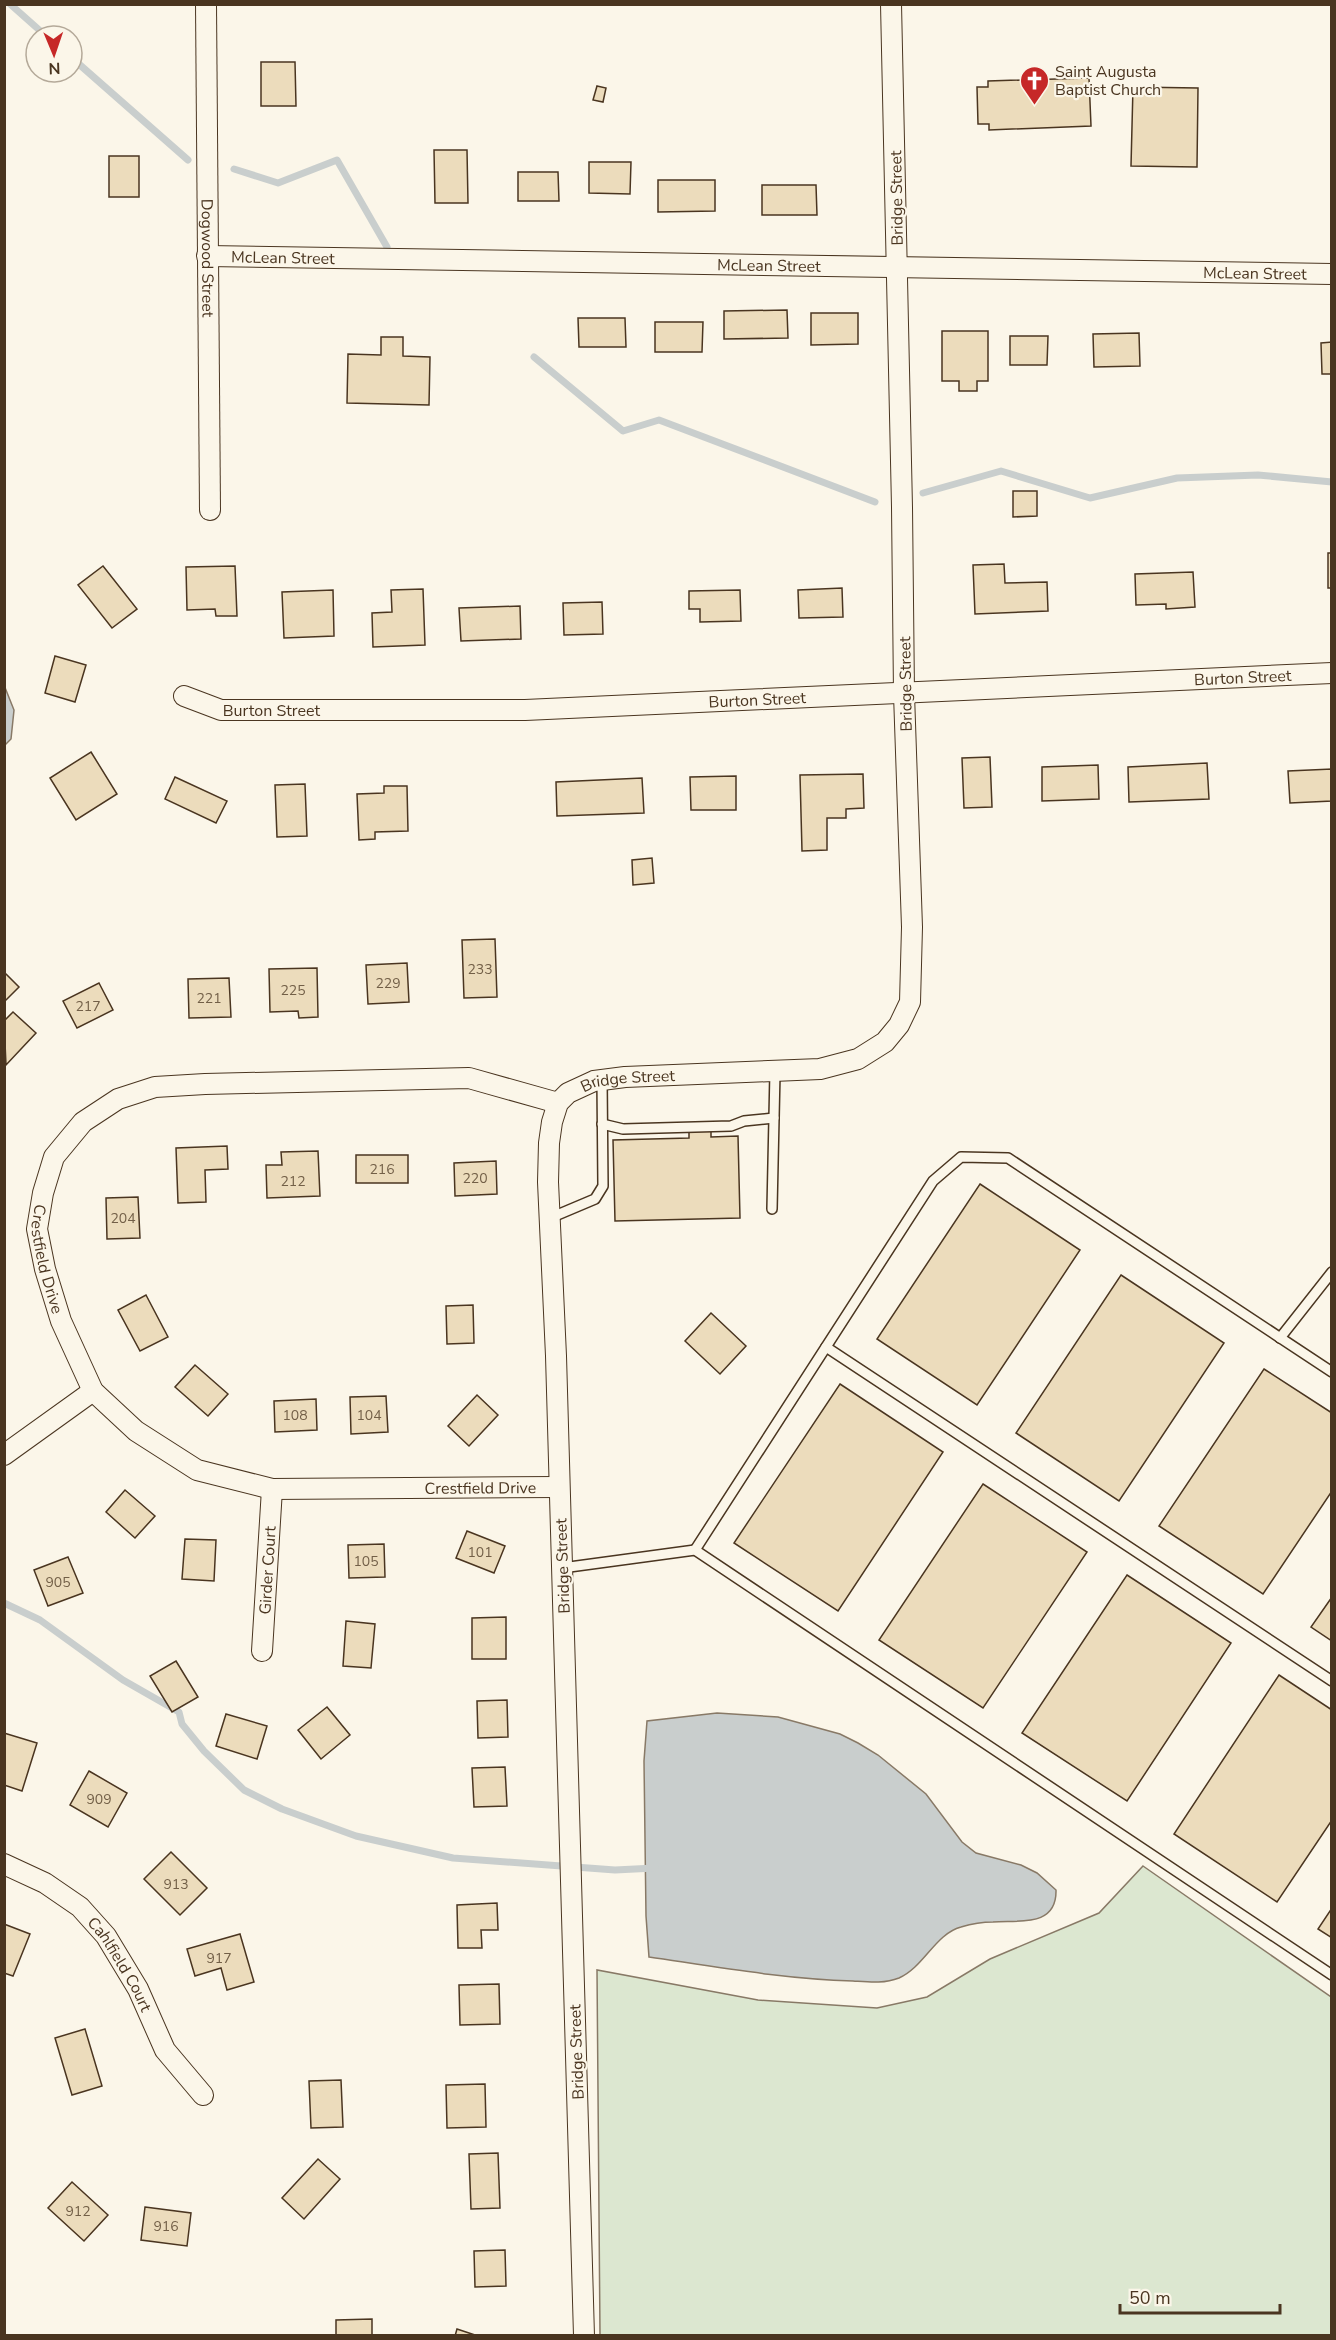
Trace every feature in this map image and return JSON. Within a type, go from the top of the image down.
[{"type":"street","name":"Dogwood Street","points":[[206,4],[210,510]]},
{"type":"street","name":"Bridge Street","points":[[584,2336],[549,1143],[558,1103],[568,1094],[594,1081],[626,1077],[820,1069],[858,1059],[885,1042],[899,1025],[909,1002],[912,927],[904,694],[891,4]]},
{"type":"street","name":"McLean Street","points":[[207,256],[1332,274]]},
{"type":"street","name":"Burton Street","points":[[184,696],[221,710],[525,710],[1332,673]]},
{"type":"street","name":"Crestfield Drive","points":[[558,1103],[469,1078],[206,1084],[155,1088],[118,1099],[83,1122],[54,1157],[43,1193],[37,1229],[45,1269],[61,1321],[93,1390],[136,1431],[197,1470],[272,1490],[559,1487]]},
{"type":"street","points":[[4,1455],[93,1390]]},
{"type":"street","name":"Girder Court","points":[[262,1651],[272,1490]]},
{"type":"street","name":"Cahlfield Court","points":[[4,1864],[45,1883],[80,1907],[106,1936],[122,1959],[138,1989],[165,2050],[203,2095]]},
{"type":"lane","points":[[771,1209],[776,1072]]},
{"type":"lane","points":[[550,1218],[595,1199],[603,1186],[602,1080]]},
{"type":"lane","points":[[602,1124],[623,1129],[720,1127],[774,1118]]},
{"type":"lane","points":[[695,1550],[933,1180],[961,1157],[1008,1158],[1332,1372]]},
{"type":"lane","points":[[1280,1338],[1332,1272]]},
{"type":"lane","points":[[826,1347],[1332,1682]]},
{"type":"lane","points":[[562,1568],[695,1550],[1332,1975]]},
{"type":"green space","points":[[1143,1866],[1331,1997],[1331,2335],[600,2335],[597,1970],[758,2000],[877,2008],[927,1997],[990,1959],[1099,1913]]},
{"type":"shaded area","points":[[4,685],[14,710],[11,739],[5,745]]},
{"type":"shaded area","points":[[717,1713],[778,1717],[840,1734],[858,1743],[878,1755],[926,1794],[962,1842],[976,1853],[1021,1865],[1037,1873],[1056,1890],[1055,1902],[1050,1911],[1034,1920],[981,1923],[952,1931],[944,1936],[908,1973],[882,1982],[777,1975],[649,1957],[646,1916],[644,1761],[647,1721]]},
{"type":"building","points":[[261,62],[295,62],[296,106],[261,106]]},
{"type":"building","name":"Saint Augusta Baptist Church","points":[[1089,78],[1091,126],[989,130],[989,124],[978,124],[977,87],[988,87],[988,81]]},
{"type":"building","points":[[597,86],[606,88],[603,102],[593,100]]},
{"type":"building","points":[[1133,87],[1198,88],[1197,167],[1131,166]]},
{"type":"building","points":[[434,150],[467,150],[468,203],[435,203]]},
{"type":"building","points":[[109,156],[139,156],[139,197],[109,197]]},
{"type":"building","points":[[589,162],[631,162],[630,194],[589,193]]},
{"type":"building","points":[[518,172],[558,172],[559,201],[518,201]]},
{"type":"building","points":[[658,180],[715,180],[715,211],[658,212]]},
{"type":"building","points":[[762,185],[816,185],[817,215],[762,215]]},
{"type":"building","points":[[787,310],[788,338],[724,339],[724,311]]},
{"type":"building","points":[[811,313],[858,313],[858,344],[811,345]]},
{"type":"building","points":[[578,318],[625,318],[626,347],[579,347]]},
{"type":"building","points":[[655,322],[703,322],[702,352],[655,352]]},
{"type":"building","points":[[942,331],[988,331],[988,381],[977,381],[977,391],[959,391],[959,381],[942,381]]},
{"type":"building","points":[[1139,333],[1140,366],[1094,367],[1093,334]]},
{"type":"building","points":[[1010,336],[1048,336],[1047,365],[1010,365]]},
{"type":"building","points":[[381,337],[403,337],[403,356],[430,357],[429,405],[347,403],[348,354],[381,355]]},
{"type":"building","points":[[1332,342],[1332,374],[1322,374],[1321,343]]},
{"type":"building","points":[[1013,491],[1037,491],[1037,516],[1013,517]]},
{"type":"building","points":[[1328,553],[1332,553],[1332,588],[1328,588]]},
{"type":"building","points":[[1004,564],[1005,583],[1047,582],[1048,611],[975,614],[973,565]]},
{"type":"building","points":[[103,566],[137,609],[112,628],[78,585]]},
{"type":"building","points":[[235,566],[237,616],[216,616],[215,609],[187,610],[186,567]]},
{"type":"building","points":[[1193,572],[1195,607],[1166,609],[1166,604],[1136,605],[1135,574]]},
{"type":"building","points":[[842,588],[843,617],[799,618],[798,590]]},
{"type":"building","points":[[423,589],[425,645],[373,647],[372,613],[392,612],[391,590]]},
{"type":"building","points":[[333,590],[334,636],[284,638],[282,592]]},
{"type":"building","points":[[740,590],[741,621],[700,622],[700,609],[689,609],[689,591]]},
{"type":"building","points":[[602,602],[603,634],[564,635],[563,603]]},
{"type":"building","points":[[520,606],[521,639],[461,641],[459,608]]},
{"type":"building","points":[[55,656],[86,665],[75,702],[45,693]]},
{"type":"building","points":[[91,752],[117,794],[76,820],[50,778]]},
{"type":"building","points":[[990,757],[992,807],[964,808],[962,758]]},
{"type":"building","points":[[1207,763],[1209,799],[1129,802],[1128,767]]},
{"type":"building","points":[[1098,765],[1099,799],[1042,801],[1042,767]]},
{"type":"building","points":[[1332,769],[1332,801],[1290,803],[1288,771]]},
{"type":"building","points":[[863,774],[864,808],[846,809],[846,818],[827,818],[827,850],[802,851],[800,775]]},
{"type":"building","points":[[736,776],[736,810],[691,810],[690,777]]},
{"type":"building","points":[[175,777],[227,801],[216,823],[165,799]]},
{"type":"building","points":[[642,778],[644,813],[557,816],[556,782]]},
{"type":"building","points":[[305,784],[307,836],[277,837],[275,785]]},
{"type":"building","points":[[384,786],[407,786],[408,831],[375,832],[375,839],[359,840],[357,794],[384,793]]},
{"type":"building","points":[[652,858],[654,883],[633,885],[632,860]]},
{"type":"building","points":[[495,939],[497,997],[464,998],[462,940]]},
{"type":"building","points":[[407,963],[409,1002],[368,1004],[366,965]]},
{"type":"building","points":[[317,968],[318,1017],[299,1018],[298,1011],[270,1012],[269,969]]},
{"type":"building","points":[[4,972],[19,987],[4,1002]]},
{"type":"building","points":[[229,978],[231,1017],[189,1018],[188,979]]},
{"type":"building","points":[[99,983],[113,1010],[77,1028],[63,1001]]},
{"type":"building","points":[[13,1012],[36,1033],[6,1065],[4,1021]]},
{"type":"building","points":[[711,1130],[711,1137],[738,1136],[740,1218],[615,1221],[613,1140],[689,1138],[689,1131]]},
{"type":"building","points":[[227,1146],[228,1169],[205,1170],[206,1202],[178,1203],[176,1148]]},
{"type":"building","points":[[318,1151],[320,1196],[267,1198],[266,1165],[282,1165],[281,1152]]},
{"type":"building","points":[[356,1155],[408,1155],[408,1183],[356,1183]]},
{"type":"building","points":[[496,1161],[497,1194],[455,1196],[454,1163]]},
{"type":"building","points":[[980,1184],[1080,1250],[977,1405],[877,1339]]},
{"type":"building","points":[[138,1197],[140,1238],[107,1239],[106,1198]]},
{"type":"building","points":[[1121,1275],[1224,1343],[1119,1501],[1016,1433]]},
{"type":"building","points":[[146,1295],[168,1337],[140,1351],[118,1310]]},
{"type":"building","points":[[473,1305],[474,1343],[447,1344],[446,1306]]},
{"type":"building","points":[[711,1313],[746,1346],[720,1374],[685,1341]]},
{"type":"building","points":[[195,1365],[228,1394],[208,1416],[175,1387]]},
{"type":"building","points":[[1264,1369],[1332,1413],[1332,1491],[1263,1594],[1159,1526]]},
{"type":"building","points":[[840,1384],[943,1452],[838,1611],[734,1543]]},
{"type":"building","points":[[477,1395],[498,1415],[469,1446],[448,1426]]},
{"type":"building","points":[[386,1396],[388,1432],[351,1434],[350,1397]]},
{"type":"building","points":[[316,1399],[317,1430],[275,1432],[274,1401]]},
{"type":"building","points":[[983,1484],[1087,1552],[983,1708],[879,1640]]},
{"type":"building","points":[[125,1490],[155,1516],[135,1538],[106,1512]]},
{"type":"building","points":[[467,1531],[505,1546],[494,1573],[456,1558]]},
{"type":"building","points":[[185,1539],[216,1540],[214,1581],[182,1579]]},
{"type":"building","points":[[384,1544],[385,1577],[349,1578],[348,1545]]},
{"type":"building","points":[[68,1557],[83,1593],[48,1606],[34,1570]]},
{"type":"building","points":[[1127,1575],[1231,1643],[1127,1801],[1022,1733]]},
{"type":"building","points":[[1332,1597],[1332,1641],[1311,1627]]},
{"type":"building","points":[[506,1617],[506,1659],[472,1659],[472,1618]]},
{"type":"building","points":[[346,1621],[375,1624],[371,1668],[343,1666]]},
{"type":"building","points":[[176,1661],[198,1697],[172,1712],[150,1676]]},
{"type":"building","points":[[1279,1675],[1332,1710],[1332,1820],[1277,1902],[1174,1834]]},
{"type":"building","points":[[507,1700],[508,1737],[478,1738],[477,1701]]},
{"type":"building","points":[[327,1707],[350,1735],[321,1759],[298,1730]]},
{"type":"building","points":[[226,1714],[267,1726],[257,1759],[216,1746]]},
{"type":"building","points":[[4,1733],[37,1743],[22,1791],[4,1785]]},
{"type":"building","points":[[505,1767],[507,1806],[474,1807],[472,1768]]},
{"type":"building","points":[[89,1771],[127,1793],[108,1827],[70,1805]]},
{"type":"building","points":[[171,1852],[207,1888],[180,1915],[144,1879]]},
{"type":"building","points":[[497,1903],[498,1930],[481,1930],[482,1948],[458,1948],[457,1905]]},
{"type":"building","points":[[1332,1908],[1332,1938],[1318,1929]]},
{"type":"building","points":[[4,1924],[30,1934],[13,1976],[4,1973]]},
{"type":"building","points":[[240,1934],[254,1982],[227,1990],[221,1968],[195,1976],[187,1949]]},
{"type":"building","points":[[499,1984],[500,2024],[460,2025],[459,1985]]},
{"type":"building","points":[[85,2029],[102,2086],[72,2095],[55,2038]]},
{"type":"building","points":[[341,2080],[343,2127],[311,2128],[309,2081]]},
{"type":"building","points":[[485,2084],[486,2127],[447,2128],[446,2085]]},
{"type":"building","points":[[498,2153],[500,2208],[471,2209],[469,2154]]},
{"type":"building","points":[[318,2159],[340,2179],[304,2219],[282,2198]]},
{"type":"building","points":[[72,2182],[108,2215],[84,2241],[48,2208]]},
{"type":"building","points":[[145,2207],[191,2213],[187,2246],[141,2240]]},
{"type":"building","points":[[505,2250],[506,2286],[475,2287],[474,2251]]},
{"type":"building","points":[[372,2319],[372,2336],[336,2336],[336,2320]]},
{"type":"building","points":[[457,2329],[478,2336],[455,2336]]},
{"type":"waterway","points":[[10,4],[32,24]]},
{"type":"waterway","points":[[84,69],[188,160]]},
{"type":"waterway","points":[[234,169],[278,183],[337,160],[387,247]]},
{"type":"waterway","points":[[534,357],[623,431],[659,420],[875,502]]},
{"type":"waterway","points":[[923,493],[1001,471],[1090,498],[1177,478],[1258,475],[1332,482]]},
{"type":"waterway","points":[[4,1603],[40,1620],[123,1680],[179,1712],[182,1724],[204,1751],[244,1790],[282,1809],[356,1836],[453,1858],[615,1870],[655,1868]]},
{"type":"place","name":"Saint Augusta Baptist Church","points":[[1034,106]]}]
